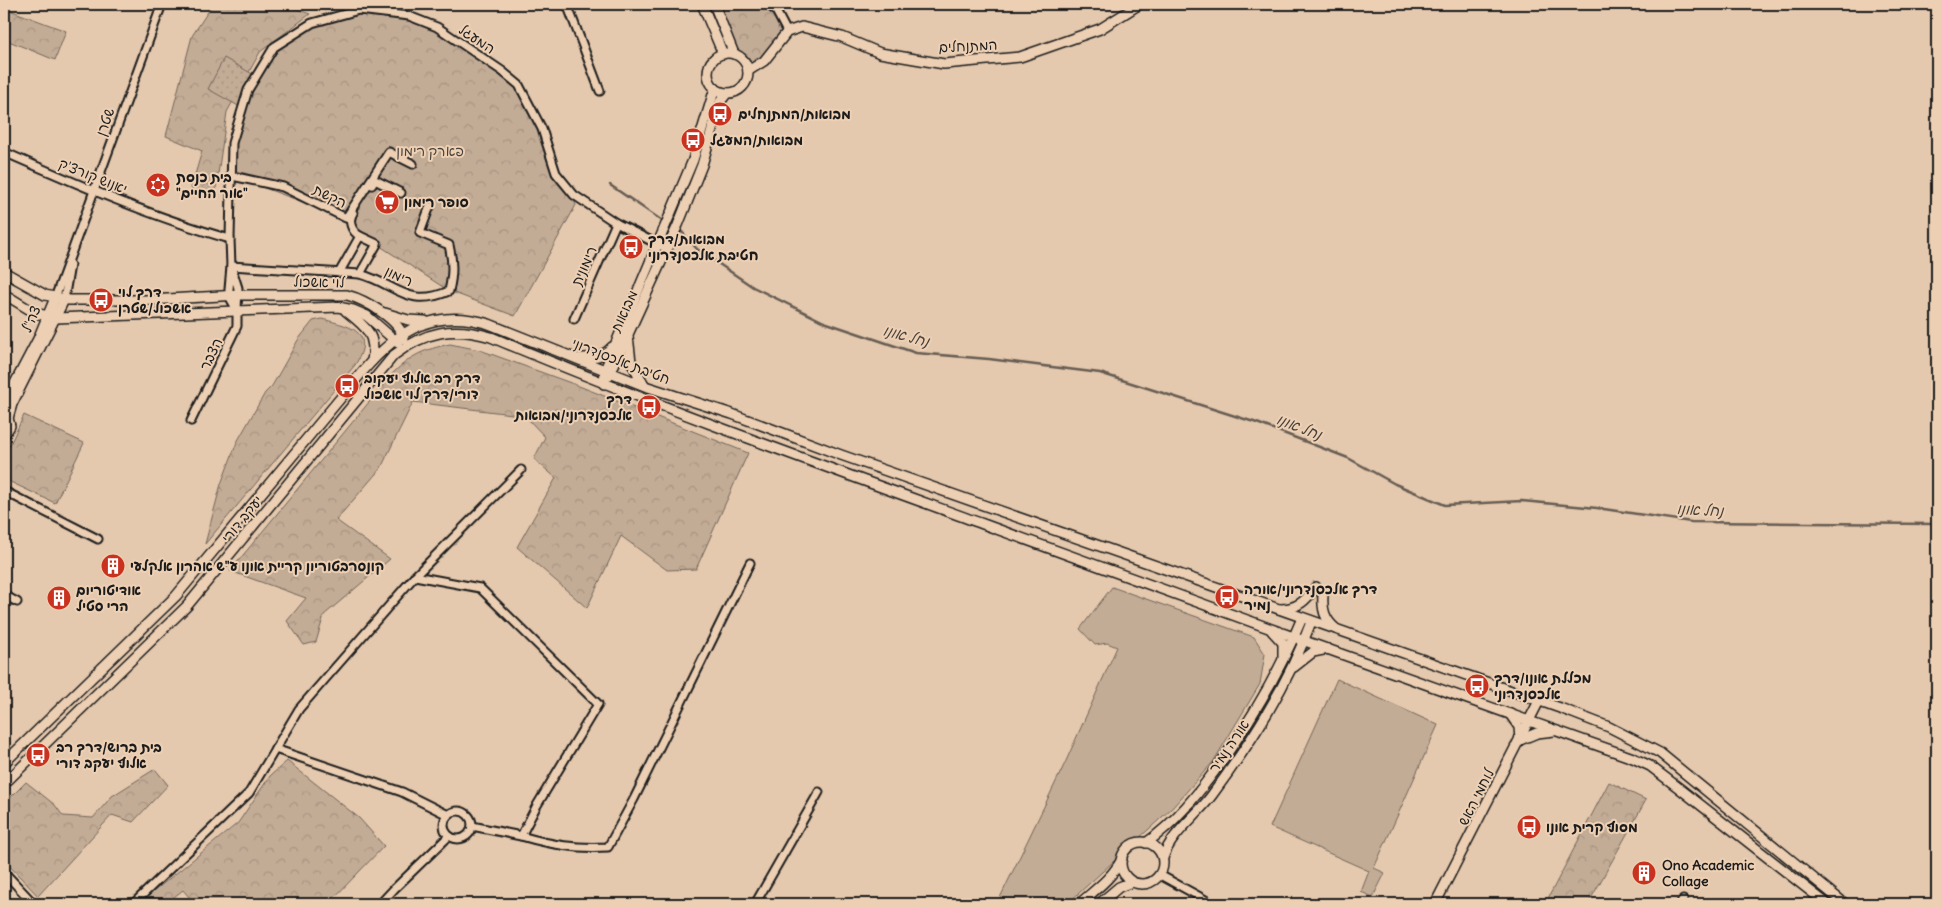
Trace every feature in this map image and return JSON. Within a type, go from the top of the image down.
[{"type":"main road","points":[[702,4],[723,54]]},
{"type":"main road","points":[[714,4],[734,54],[744,62],[748,70],[743,87],[738,91],[727,94],[714,88],[708,72],[712,61],[723,54],[734,54]]},
{"type":"main road","name":"המתנחלים","points":[[787,32],[802,27],[812,29],[842,37],[880,53],[944,64],[1020,57],[1100,29],[1140,4]]},
{"type":"main road","points":[[748,70],[764,61],[787,32]]},
{"type":"main road","name":"מבואות","points":[[604,384],[616,343],[693,160],[714,88]]},
{"type":"main road","name":"מבואות","points":[[608,371],[628,335],[667,249],[702,165],[720,102],[727,94]]},
{"type":"main road","name":"לוי אשכול","points":[[4,272],[38,292],[59,299],[150,300],[234,296],[347,295],[363,300],[380,311],[402,334]]},
{"type":"main road","name":"לוי אשכול","points":[[4,294],[35,313],[51,315],[321,306],[342,307],[366,316],[393,341],[405,347]]},
{"type":"main road","points":[[51,315],[59,299]]},
{"type":"main road","points":[[342,307],[370,334],[374,346],[372,361]]},
{"type":"main road","points":[[380,311],[410,321],[434,321]]},
{"type":"main road","name":"צה\"ל","points":[[4,404],[51,315]]},
{"type":"main road","name":"צה\"ל","points":[[4,435],[10,426],[6,417],[51,315]]},
{"type":"main road","name":"חטיבת אלכסנדרוני","points":[[393,341],[414,327],[434,321],[447,318],[476,320],[645,386],[732,414],[841,455],[1609,727],[1660,753],[1845,904]]},
{"type":"main road","name":"חטיבת אלכסנדרוני","points":[[405,347],[433,334],[458,331],[478,333],[491,337],[604,384],[834,470],[1633,758],[1650,766],[1826,904]]},
{"type":"main road","points":[[402,334],[405,347]]},
{"type":"main road","points":[[628,335],[631,362],[645,386]]},
{"type":"main road","name":"יעקב דורי","points":[[4,763],[176,596],[372,361],[393,341]]},
{"type":"main road","points":[[575,358],[601,356],[607,353],[616,343]]},
{"type":"main road","name":"יעקב דורי","points":[[4,784],[187,606],[376,375],[394,355],[405,347]]},
{"type":"main road","points":[[1275,609],[1288,609],[1301,604],[1316,587]]},
{"type":"main road","points":[[1324,594],[1324,612],[1327,620],[1338,631]]},
{"type":"main road","name":"אורה נמיר","points":[[1146,843],[1174,821],[1199,792],[1231,747],[1279,669],[1302,618]]},
{"type":"main road","name":"אורה נמיר","points":[[1163,858],[1166,848],[1206,803],[1241,755],[1290,671],[1311,622]]},
{"type":"main road","points":[[1268,628],[1282,643],[1284,655],[1279,669]]},
{"type":"main road","points":[[1290,671],[1313,652],[1330,649]]},
{"type":"main road","name":"לוחמי האש","points":[[1435,904],[1539,701]]},
{"type":"main road","points":[[1509,714],[1518,727],[1520,740],[1537,734],[1555,731]]},
{"type":"main road","points":[[1079,904],[1110,877],[1127,850],[1131,846],[1146,843],[1156,848],[1163,858],[1160,876],[1147,884],[1132,882],[1125,875],[1122,859]]},
{"type":"main road","points":[[1099,904],[1119,887],[1132,882]]},
{"type":"street","name":"שטרן","points":[[59,299],[73,250],[162,4]]},
{"type":"street","points":[[567,4],[600,91]]},
{"type":"street","points":[[768,4],[776,11],[787,32]]},
{"type":"street","name":"המעגל","points":[[237,310],[231,266],[230,239],[232,143],[248,90],[274,47],[312,23],[359,10],[409,16],[437,27],[502,70],[519,84],[542,129],[556,173],[574,195],[616,223],[667,249]]},
{"type":"street","name":"יאנוש קורצ'ק","points":[[4,152],[94,190],[197,230],[230,239]]},
{"type":"street","name":"הקשת","points":[[232,176],[283,186],[346,218],[389,152],[413,164]]},
{"type":"street","points":[[360,274],[377,244],[360,236],[352,228],[351,216],[375,180],[401,193]]},
{"type":"street","name":"רימון","points":[[231,266],[360,274],[405,295],[415,297],[425,298],[449,291],[453,264],[449,245],[420,233],[430,206]]},
{"type":"street","name":"רימונית","points":[[574,319],[616,223]]},
{"type":"street","points":[[339,273],[360,236]]},
{"type":"street","name":"הצבר","points":[[192,421],[235,333],[238,320],[237,310]]},
{"type":"street","points":[[132,904],[249,793],[299,709],[415,576],[521,470]]},
{"type":"street","points":[[4,492],[98,539]]},
{"type":"street","points":[[472,826],[521,836],[551,845],[585,849],[608,847],[634,799],[750,563]]},
{"type":"street","points":[[415,576],[480,588],[598,704],[536,807],[521,836]]},
{"type":"street","points":[[4,595],[17,602]]},
{"type":"street","points":[[275,749],[402,792],[448,815]]},
{"type":"street","points":[[755,904],[819,792]]},
{"type":"street","points":[[456,811],[466,813],[472,826],[469,834],[462,839],[449,836],[444,828],[444,824],[448,815],[456,811]]},
{"type":"street","points":[[380,904],[449,836]]},
{"type":"street","points":[[4,872],[20,892],[34,904]]},
{"type":"street","points":[[1160,876],[1213,904]]},
{"type":"street","points":[[20,892],[25,904]]},
{"type":"green space","points":[[213,4],[283,4],[310,14],[260,52],[227,112],[215,195],[191,188],[202,151],[166,136],[192,36]]},
{"type":"green space","points":[[714,4],[768,4],[787,32],[764,61],[748,71],[744,62],[734,54]]},
{"type":"green space","points":[[4,8],[66,31],[55,60],[4,39]]},
{"type":"green space","name":"פארק רימון","points":[[359,10],[437,27],[519,85],[576,205],[515,316],[449,291],[377,244],[360,236],[346,218],[232,176],[232,143],[248,90],[274,47],[312,23]]},
{"type":"green space","points":[[224,58],[256,76],[242,108],[208,89]]},
{"type":"green space","points":[[322,319],[342,324],[357,332],[363,344],[361,354],[355,365],[205,544],[221,484],[237,442],[298,340],[313,321]]},
{"type":"green space","points":[[450,344],[480,350],[579,386],[748,453],[696,569],[667,570],[621,536],[587,608],[517,547],[556,478],[534,459],[545,437],[527,418],[512,414],[413,402],[381,468],[336,520],[390,559],[324,615],[316,642],[304,645],[287,621],[306,598],[230,571],[393,373],[419,354]]},
{"type":"green space","points":[[24,415],[84,443],[55,503],[4,479],[4,457]]},
{"type":"green space","points":[[1112,587],[1254,637],[1265,654],[1260,684],[1213,762],[1172,808],[1067,904],[997,904],[1066,761],[1117,647],[1107,643],[1095,645],[1080,629]]},
{"type":"green space","points":[[1337,679],[1438,725],[1374,868],[1385,873],[1373,897],[1361,892],[1369,871],[1270,827]]},
{"type":"green space","points":[[287,761],[359,818],[384,846],[328,904],[195,904],[183,890],[165,904],[138,904],[238,823],[270,776]]},
{"type":"green space","points":[[155,769],[168,785],[133,822],[112,815],[38,896],[4,860],[4,804],[26,782],[55,805],[63,816],[93,818],[112,796]]},
{"type":"green space","points":[[1609,782],[1646,800],[1588,904],[1545,904]]},
{"type":"waterway","name":"נחל אונו","points":[[610,185],[661,220]]},
{"type":"waterway","name":"נחל אונו","points":[[682,232],[697,249],[753,287],[824,322],[916,353],[989,359],[1100,373],[1257,423],[1348,458],[1395,484],[1445,505],[1522,501],[1597,508],[1691,522],[1937,524]]},
{"type":"place","name":"מבואות/המתנחלים","points":[[720,114]]},
{"type":"place","name":"מבואות/המעגל","points":[[693,140]]},
{"type":"place","name":"בית כנסת \"אור החיים\"","points":[[158,185]]},
{"type":"place","name":"סופר רימון","points":[[387,202]]},
{"type":"place","name":"מבואות/דרך חטיבת אלכסנדרוני","points":[[631,247]]},
{"type":"place","name":"דרך לוי אשכול/שטרן","points":[[101,300]]},
{"type":"place","name":"דרך רב אלוף יעקוב דורי/דרך לוי אשכול","points":[[347,386]]},
{"type":"place","name":"דרך אלכסנדרוני/מבואות","points":[[649,407]]},
{"type":"place","name":"קונסרבטוריון קריית אונו ע\"ש אהרון אלקלעי","points":[[113,566]]},
{"type":"place","name":"דרך אלכסנדרוני/אורה נמיר","points":[[1227,597]]},
{"type":"place","name":"אודיטוריום הרי סטיל","points":[[59,598]]},
{"type":"place","name":"מכללת אונו/דרך אלכסנדרוני","points":[[1477,686]]},
{"type":"place","name":"בית ברוש/דרך רב אלוף יעקב דורי","points":[[38,755]]},
{"type":"place","name":"מסוף קרית אונו","points":[[1529,827]]},
{"type":"place","name":"Ono Academic Collage","points":[[1644,873]]}]
